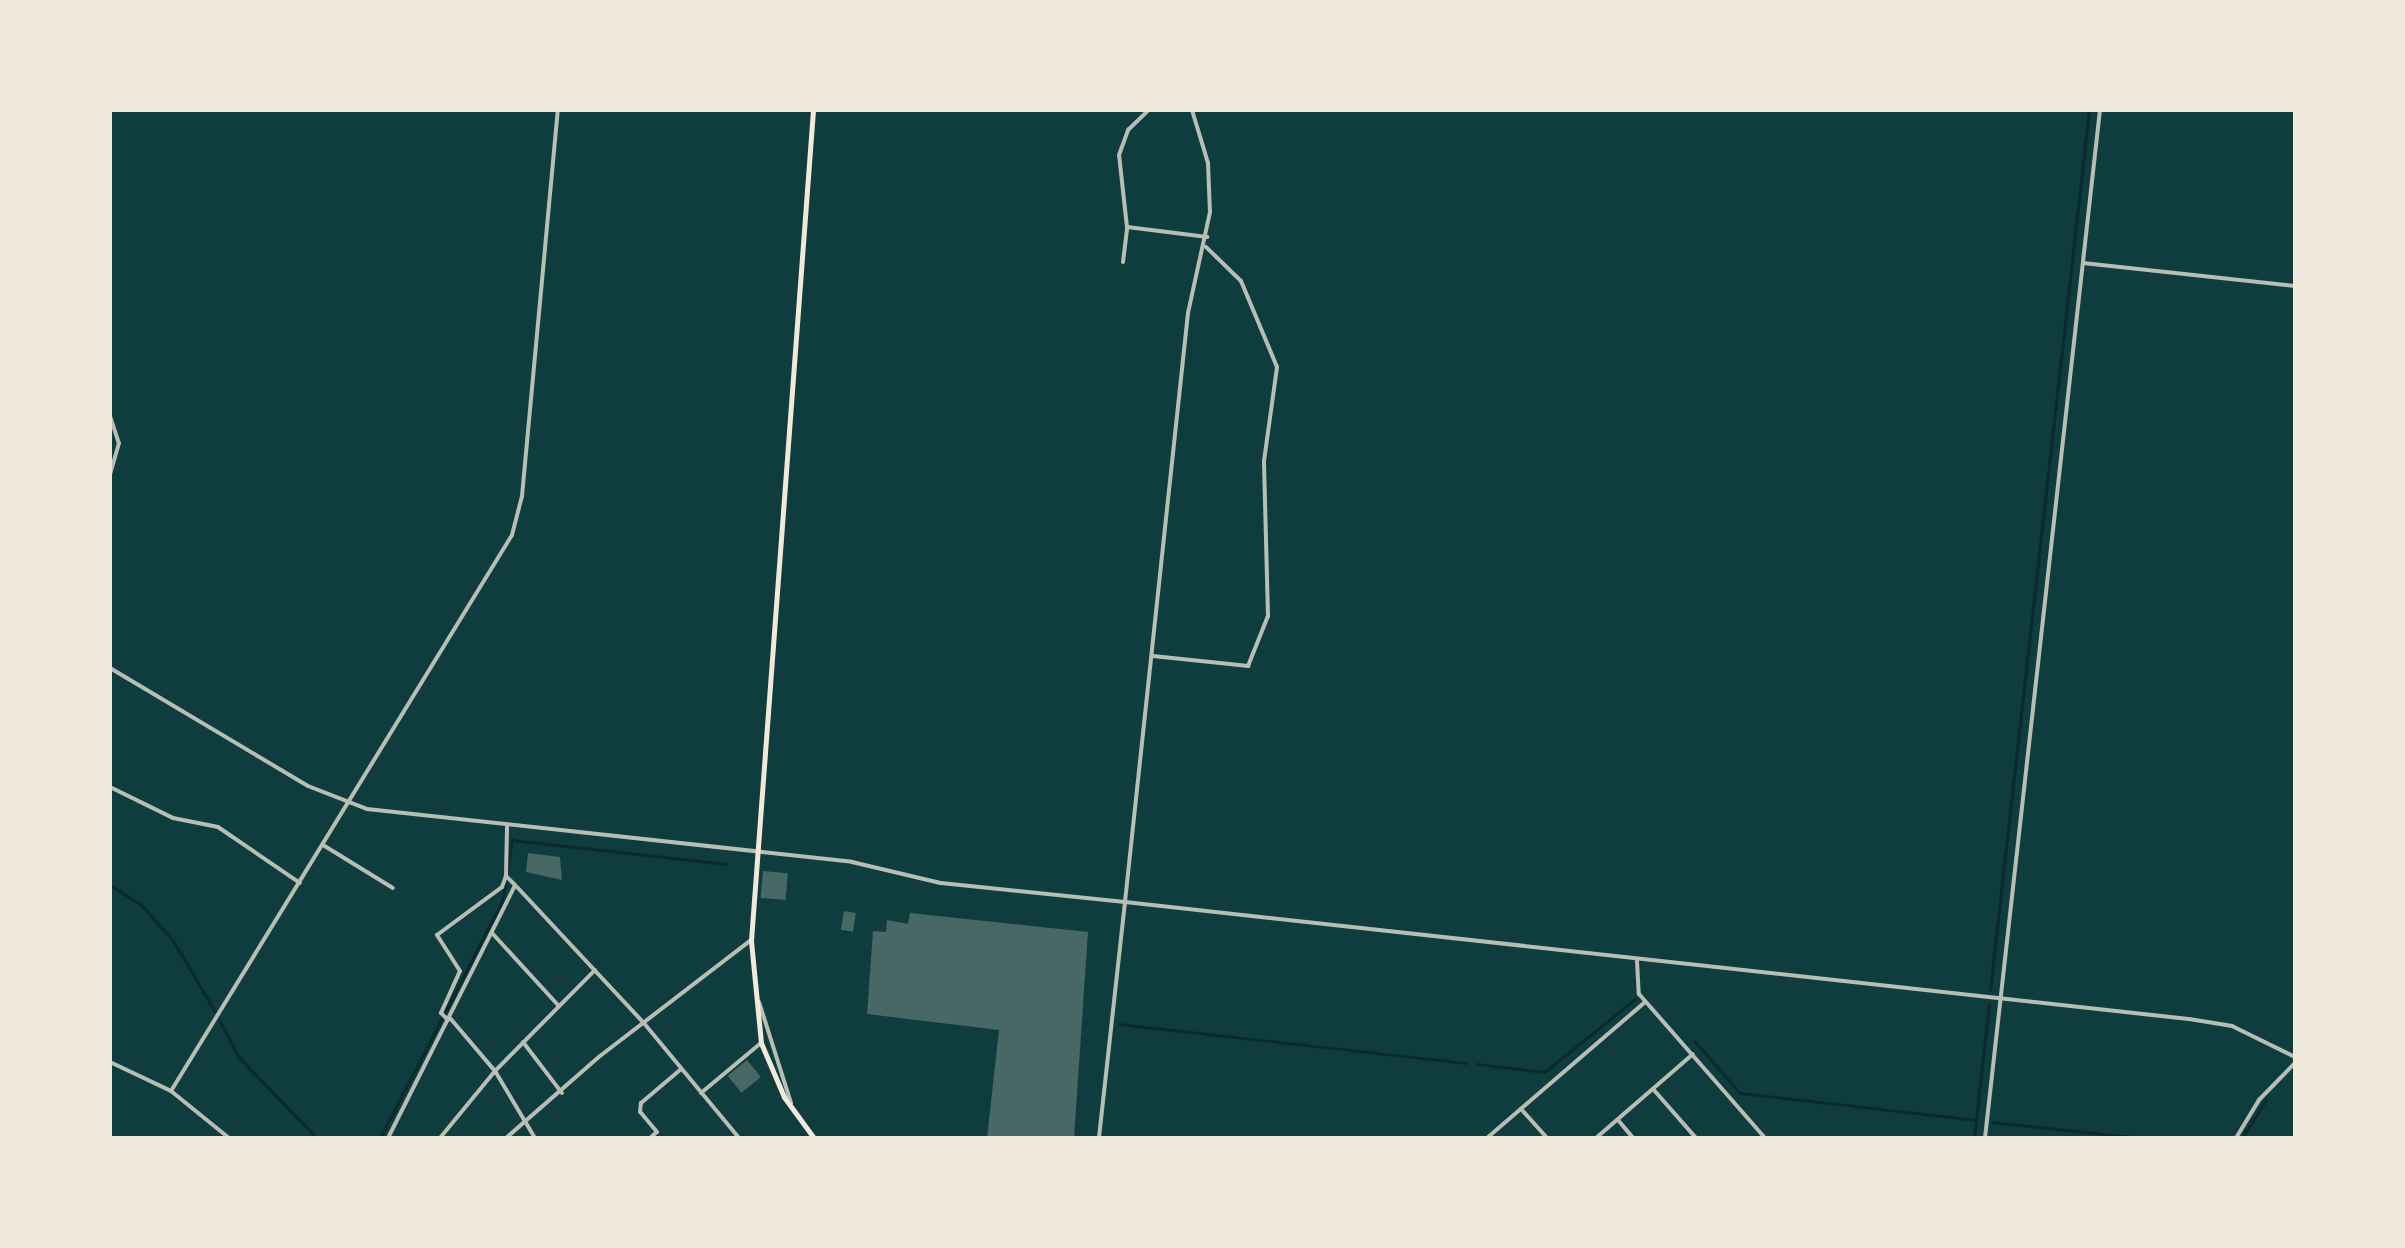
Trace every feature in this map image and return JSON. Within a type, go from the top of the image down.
[{"type":"main road","points":[[813,110],[754,853],[751,940],[761,1044],[796,1116],[814,1138]]},
{"type":"street","points":[[172,1090],[323,846],[520,513],[558,110]]},
{"type":"street","points":[[1123,262],[1127,226],[1118,155],[1128,130],[1149,110]]},
{"type":"street","points":[[1099,1138],[1188,313],[1207,237],[1208,163],[1192,110]]},
{"type":"street","points":[[1985,1138],[2100,110]]},
{"type":"street","points":[[1127,226],[1207,237]]},
{"type":"street","points":[[1153,656],[1248,666],[1268,616],[1264,461],[1277,366],[1241,281],[1206,246]]},
{"type":"street","points":[[2083,263],[2295,286]]},
{"type":"street","points":[[110,416],[120,443],[110,474]]},
{"type":"street","points":[[110,668],[348,804],[508,828],[754,853],[1125,902],[2232,1026],[2295,1060],[2258,1100],[2236,1138]]},
{"type":"street","points":[[110,787],[173,818],[218,828],[300,883]]},
{"type":"street","points":[[388,1138],[492,934],[510,880],[508,828]]},
{"type":"street","points":[[323,846],[392,888]]},
{"type":"street","points":[[510,880],[643,1022],[739,1138]]},
{"type":"street","points":[[447,1018],[460,971],[437,935],[510,880]]},
{"type":"street","points":[[492,934],[559,1006]]},
{"type":"street","points":[[506,1138],[738,944],[751,940]]},
{"type":"street","points":[[1637,961],[1634,980],[1645,1002],[1765,1138]]},
{"type":"street","points":[[440,1138],[494,1071],[595,970]]},
{"type":"street","points":[[753,978],[796,1116]]},
{"type":"street","points":[[1487,1138],[1645,1002]]},
{"type":"street","points":[[447,1018],[494,1071],[521,1122],[535,1138]]},
{"type":"street","points":[[523,1042],[562,1093]]},
{"type":"street","points":[[701,1093],[761,1044]]},
{"type":"street","points":[[1596,1138],[1692,1054]]},
{"type":"street","points":[[110,1062],[172,1090],[229,1138]]},
{"type":"street","points":[[650,1138],[656,1132],[640,1112],[641,1103],[681,1069]]},
{"type":"street","points":[[1654,1089],[1696,1138]]},
{"type":"street","points":[[1520,1109],[1548,1138]]},
{"type":"street","points":[[1618,1120],[1634,1138]]},
{"type":"building","points":[[528,853],[560,857],[562,880],[526,872]]},
{"type":"building","points":[[763,871],[788,873],[786,900],[761,898]]},
{"type":"building","points":[[844,911],[856,913],[853,932],[841,930]]},
{"type":"building","points":[[910,913],[1088,932],[1074,1138],[987,1138],[999,1030],[867,1014],[873,931],[886,932],[887,920],[908,924]]},
{"type":"building","points":[[747,1060],[761,1077],[741,1093],[728,1076]]},
{"type":"waterway","points":[[1990,990],[2089,110]]},
{"type":"waterway","points":[[380,1138],[502,902],[512,840],[726,864]]},
{"type":"waterway","points":[[110,885],[141,904],[173,940],[215,1011]]},
{"type":"waterway","points":[[1477,1064],[1545,1072],[1635,999]]},
{"type":"waterway","points":[[1974,1138],[1989,1004]]},
{"type":"waterway","points":[[220,1021],[239,1057],[317,1138]]},
{"type":"waterway","points":[[1119,1024],[1466,1063]]},
{"type":"waterway","points":[[1695,1041],[1740,1093],[1976,1120]]},
{"type":"waterway","points":[[2242,1138],[2266,1100]]},
{"type":"waterway","points":[[1992,1122],[2141,1138]]}]
